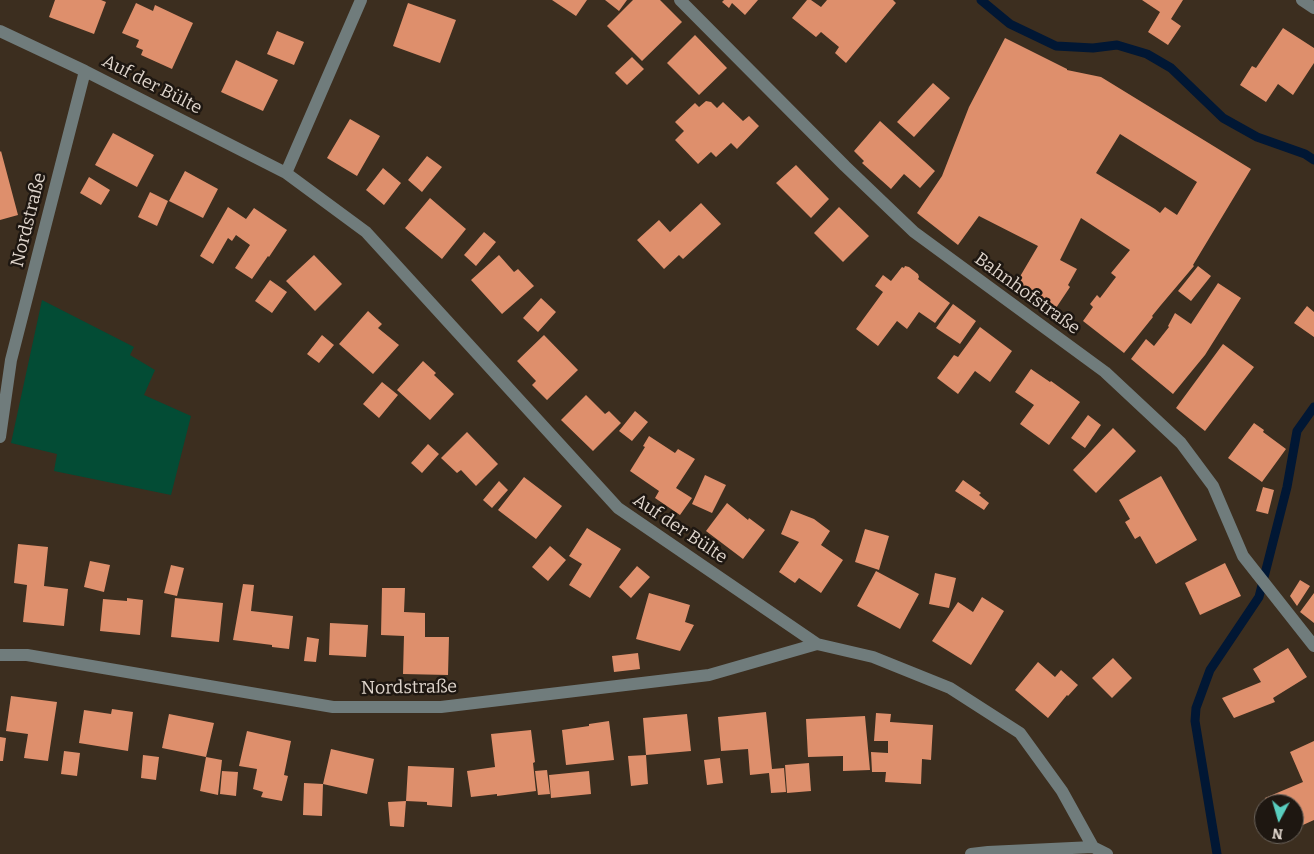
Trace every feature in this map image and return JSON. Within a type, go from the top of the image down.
[{"type":"street","points":[[286,173],[361,0]]},
{"type":"street","name":"Bahnhofstraße","points":[[680,0],[845,166],[914,232],[1105,372],[1181,443],[1213,486],[1244,556],[1314,646]]},
{"type":"street","points":[[1302,0],[1314,8]]},
{"type":"street","name":"Auf der Bülte","points":[[0,31],[85,71],[286,173],[366,232],[618,508],[817,644],[873,657],[950,688],[1020,733],[1062,790],[1093,846]]},
{"type":"street","name":"Nordstraße","points":[[0,437],[11,360],[85,71]]},
{"type":"street","name":"Nordstraße","points":[[0,655],[27,655],[333,706],[441,707],[709,675],[817,644]]},
{"type":"street","points":[[971,854],[1093,846],[1108,854]]},
{"type":"green space","points":[[42,300],[134,347],[130,355],[155,370],[144,395],[191,416],[171,495],[54,471],[57,454],[11,443]]},
{"type":"building","points":[[55,0],[101,0],[106,2],[94,34],[49,17]]},
{"type":"building","points":[[552,0],[587,0],[576,16]]},
{"type":"building","points":[[605,0],[627,0],[619,11]]},
{"type":"building","points":[[633,0],[660,0],[682,22],[642,61],[607,26]]},
{"type":"building","points":[[724,0],[758,0],[745,15],[732,3],[729,8],[722,2]]},
{"type":"building","points":[[807,0],[811,0],[821,7],[827,0],[893,0],[896,3],[846,63],[835,53],[839,47],[821,32],[816,37],[792,18]]},
{"type":"building","points":[[1142,0],[1183,0],[1171,19],[1181,26],[1168,45],[1148,32],[1160,12]]},
{"type":"building","points":[[136,3],[153,11],[155,5],[193,23],[172,69],[141,55],[143,50],[136,47],[139,40],[122,33]]},
{"type":"building","points":[[408,3],[456,20],[440,63],[393,46]]},
{"type":"building","points":[[1283,28],[1314,48],[1314,63],[1293,95],[1278,84],[1266,102],[1240,85],[1252,66],[1256,68]]},
{"type":"building","points":[[277,31],[304,42],[294,65],[267,54]]},
{"type":"building","points":[[695,35],[727,68],[699,95],[667,63]]},
{"type":"building","points":[[1005,38],[1067,70],[1101,77],[1251,169],[1194,266],[1124,353],[1083,321],[1093,307],[1090,304],[1097,295],[1100,298],[1116,277],[1111,273],[1130,250],[1081,218],[1060,260],[1077,269],[1068,285],[1070,287],[1054,311],[1015,285],[1038,246],[979,216],[958,245],[917,213],[942,176],[969,107]],"holes":[[[1120,134],[1197,182],[1177,215],[1165,207],[1160,213],[1096,173]]]},
{"type":"building","points":[[632,57],[644,69],[627,85],[615,73]]},
{"type":"building","points":[[236,60],[278,80],[263,111],[221,92]]},
{"type":"building","points":[[933,83],[950,98],[914,137],[897,122]]},
{"type":"building","points":[[706,101],[711,102],[717,108],[723,102],[743,121],[749,116],[759,126],[737,149],[731,143],[716,157],[711,152],[698,164],[675,140],[684,131],[675,122],[695,103],[699,107]]},
{"type":"building","points":[[350,119],[380,136],[357,176],[327,158]]},
{"type":"building","points":[[880,121],[935,171],[920,188],[904,174],[891,189],[862,163],[864,161],[854,151]]},
{"type":"building","points":[[113,133],[154,155],[137,187],[95,165]]},
{"type":"building","points":[[0,152],[18,215],[0,220]]},
{"type":"building","points":[[427,156],[442,167],[422,192],[408,180]]},
{"type":"building","points":[[796,165],[829,199],[811,218],[776,183]]},
{"type":"building","points":[[383,168],[401,183],[384,205],[366,190]]},
{"type":"building","points":[[185,171],[218,189],[203,218],[169,201]]},
{"type":"building","points":[[89,177],[110,190],[101,205],[80,193]]},
{"type":"building","points":[[150,192],[168,201],[157,226],[138,217]]},
{"type":"building","points":[[430,198],[466,229],[442,259],[405,228]]},
{"type":"building","points":[[701,203],[721,224],[683,259],[679,255],[664,269],[637,240],[659,220],[670,232]]},
{"type":"building","points":[[228,207],[246,219],[254,208],[287,230],[252,279],[235,268],[250,245],[236,235],[232,241],[228,238],[213,264],[200,256]]},
{"type":"building","points":[[839,207],[869,236],[843,262],[814,233]]},
{"type":"building","points":[[484,232],[496,242],[476,266],[464,255]]},
{"type":"building","points":[[314,255],[342,284],[315,311],[286,281]]},
{"type":"building","points":[[499,255],[514,272],[518,269],[534,286],[502,314],[471,280]]},
{"type":"building","points":[[905,266],[918,274],[918,279],[950,303],[935,323],[919,312],[907,329],[897,321],[878,346],[856,329],[883,292],[875,286],[883,275],[891,281],[902,267],[904,268]]},
{"type":"building","points":[[1198,266],[1211,276],[1191,301],[1178,291]]},
{"type":"building","points":[[270,280],[287,292],[272,313],[255,301]]},
{"type":"building","points":[[1218,283],[1241,298],[1205,355],[1173,394],[1131,359],[1146,339],[1154,346],[1169,327],[1175,313],[1191,324]]},
{"type":"building","points":[[541,298],[556,312],[538,332],[523,318]]},
{"type":"building","points":[[953,304],[976,321],[960,344],[936,328]]},
{"type":"building","points":[[1307,306],[1314,312],[1314,337],[1294,323]]},
{"type":"building","points":[[368,311],[382,324],[378,328],[399,345],[373,374],[339,344]]},
{"type":"building","points":[[980,327],[1012,351],[990,382],[975,371],[958,394],[937,378],[954,355],[958,357]]},
{"type":"building","points":[[322,335],[334,345],[319,363],[307,354]]},
{"type":"building","points":[[544,335],[578,370],[547,400],[532,385],[536,381],[517,361]]},
{"type":"building","points":[[1223,344],[1254,367],[1205,431],[1176,408]]},
{"type":"building","points":[[423,361],[436,373],[434,375],[454,394],[430,420],[397,390]]},
{"type":"building","points":[[1031,369],[1080,402],[1049,445],[1020,424],[1034,405],[1015,392]]},
{"type":"building","points":[[382,382],[398,395],[379,418],[363,404]]},
{"type":"building","points":[[586,395],[605,414],[609,411],[621,423],[593,451],[561,420]]},
{"type":"building","points":[[635,411],[648,422],[632,441],[619,431]]},
{"type":"building","points":[[1088,415],[1101,425],[1085,448],[1071,438]]},
{"type":"building","points":[[1254,423],[1286,449],[1262,482],[1228,458]]},
{"type":"building","points":[[1113,428],[1136,451],[1096,493],[1073,470]]},
{"type":"building","points":[[467,432],[498,464],[476,486],[461,470],[457,473],[441,458]]},
{"type":"building","points":[[649,436],[675,453],[678,449],[695,459],[676,488],[692,498],[680,515],[655,498],[659,491],[630,471],[645,447],[643,446]]},
{"type":"building","points":[[428,444],[439,454],[422,473],[411,463]]},
{"type":"building","points":[[705,475],[726,485],[712,513],[692,504]]},
{"type":"building","points":[[1161,476],[1197,540],[1156,564],[1140,536],[1135,539],[1125,522],[1130,519],[1119,500]]},
{"type":"building","points":[[524,477],[562,506],[536,539],[498,510]]},
{"type":"building","points":[[963,480],[981,493],[979,495],[989,503],[984,510],[955,491]]},
{"type":"building","points":[[499,481],[508,490],[492,508],[483,500]]},
{"type":"building","points":[[1263,487],[1274,490],[1268,514],[1256,511]]},
{"type":"building","points":[[727,503],[748,520],[749,518],[765,530],[743,559],[706,531]]},
{"type":"building","points":[[791,510],[814,519],[830,531],[821,545],[843,560],[821,593],[799,578],[795,583],[779,572],[799,542],[781,534]]},
{"type":"building","points":[[587,528],[621,549],[590,598],[569,585],[582,564],[569,556]]},
{"type":"building","points":[[865,529],[889,536],[879,570],[855,562]]},
{"type":"building","points":[[18,544],[48,547],[44,586],[68,589],[64,626],[23,622],[27,585],[14,583]]},
{"type":"building","points":[[550,546],[566,560],[548,581],[532,567]]},
{"type":"building","points":[[90,561],[110,565],[104,592],[84,587]]},
{"type":"building","points":[[1225,563],[1241,596],[1200,615],[1185,583]]},
{"type":"building","points":[[171,565],[184,568],[177,596],[164,593]]},
{"type":"building","points":[[637,566],[650,577],[631,598],[619,587]]},
{"type":"building","points":[[876,571],[919,594],[900,629],[857,606]]},
{"type":"building","points":[[935,573],[956,578],[949,608],[929,604]]},
{"type":"building","points":[[1300,580],[1310,586],[1297,606],[1290,596]]},
{"type":"building","points":[[243,584],[254,585],[251,611],[293,616],[289,649],[233,640]]},
{"type":"building","points":[[382,588],[405,588],[404,612],[425,613],[425,637],[449,637],[448,675],[403,674],[404,636],[381,635]]},
{"type":"building","points":[[649,593],[690,605],[685,622],[694,625],[680,651],[636,639]]},
{"type":"building","points":[[1314,593],[1314,623],[1300,612]]},
{"type":"building","points":[[982,597],[1004,611],[971,665],[932,641],[958,602],[973,612]]},
{"type":"building","points":[[127,598],[143,600],[140,635],[100,631],[103,599],[127,601]]},
{"type":"building","points":[[175,598],[223,603],[219,642],[171,637]]},
{"type":"building","points":[[330,623],[368,625],[366,657],[329,655]]},
{"type":"building","points":[[307,637],[319,639],[316,662],[304,661]]},
{"type":"building","points":[[1288,648],[1307,677],[1273,698],[1275,702],[1234,718],[1222,698],[1261,682],[1253,669]]},
{"type":"building","points":[[638,653],[640,669],[614,672],[612,656]]},
{"type":"building","points":[[1113,658],[1132,678],[1112,698],[1092,678]]},
{"type":"building","points":[[1038,662],[1055,677],[1061,670],[1078,685],[1048,718],[1015,690]]},
{"type":"building","points":[[11,696],[57,702],[48,761],[24,758],[28,734],[6,731]]},
{"type":"building","points":[[112,709],[133,712],[128,751],[79,743],[84,710],[111,714]]},
{"type":"building","points":[[766,712],[772,769],[784,768],[786,792],[771,793],[769,773],[750,775],[748,749],[721,751],[718,717]]},
{"type":"building","points":[[876,713],[891,714],[890,722],[933,725],[931,760],[922,759],[921,784],[885,782],[886,772],[872,772],[871,752],[888,753],[888,741],[874,741]]},
{"type":"building","points":[[169,714],[214,723],[206,757],[162,748]]},
{"type":"building","points":[[687,714],[691,751],[646,755],[643,718]]},
{"type":"building","points":[[865,716],[870,770],[843,771],[843,756],[808,757],[806,719]]},
{"type":"building","points":[[609,721],[614,760],[566,765],[562,730]]},
{"type":"building","points":[[531,730],[536,791],[471,797],[467,771],[495,767],[491,734]]},
{"type":"building","points":[[247,731],[291,741],[284,775],[288,776],[282,801],[261,797],[263,792],[253,789],[257,769],[239,766]]},
{"type":"building","points":[[0,737],[6,738],[3,761],[0,761]]},
{"type":"building","points":[[1314,741],[1314,820],[1304,824],[1304,794],[1274,794],[1303,782],[1290,752]]},
{"type":"building","points":[[331,749],[374,759],[367,794],[323,784]]},
{"type":"building","points":[[64,751],[80,753],[77,776],[61,774]]},
{"type":"building","points":[[143,755],[159,757],[156,780],[141,778]]},
{"type":"building","points":[[646,755],[648,784],[631,786],[628,756]]},
{"type":"building","points":[[206,757],[222,760],[218,795],[200,791]]},
{"type":"building","points":[[720,758],[723,783],[707,785],[704,760]]},
{"type":"building","points":[[809,763],[811,791],[787,793],[785,765]]},
{"type":"building","points":[[408,766],[454,768],[452,807],[427,805],[427,802],[406,801]]},
{"type":"building","points":[[547,770],[550,794],[538,795],[535,771]]},
{"type":"building","points":[[222,771],[238,772],[236,796],[220,794]]},
{"type":"building","points":[[589,771],[591,794],[551,798],[549,775]]},
{"type":"building","points":[[304,783],[323,784],[322,816],[303,815]]},
{"type":"building","points":[[406,801],[404,827],[390,826],[388,802]]},
{"type":"waterway","points":[[981,0],[1010,24],[1056,46],[1093,48],[1117,45],[1147,54],[1171,68],[1223,118],[1257,137],[1305,154],[1314,160]]},
{"type":"waterway","points":[[1217,854],[1195,721],[1196,708],[1210,670],[1259,597],[1287,487],[1297,431],[1314,407]]}]
